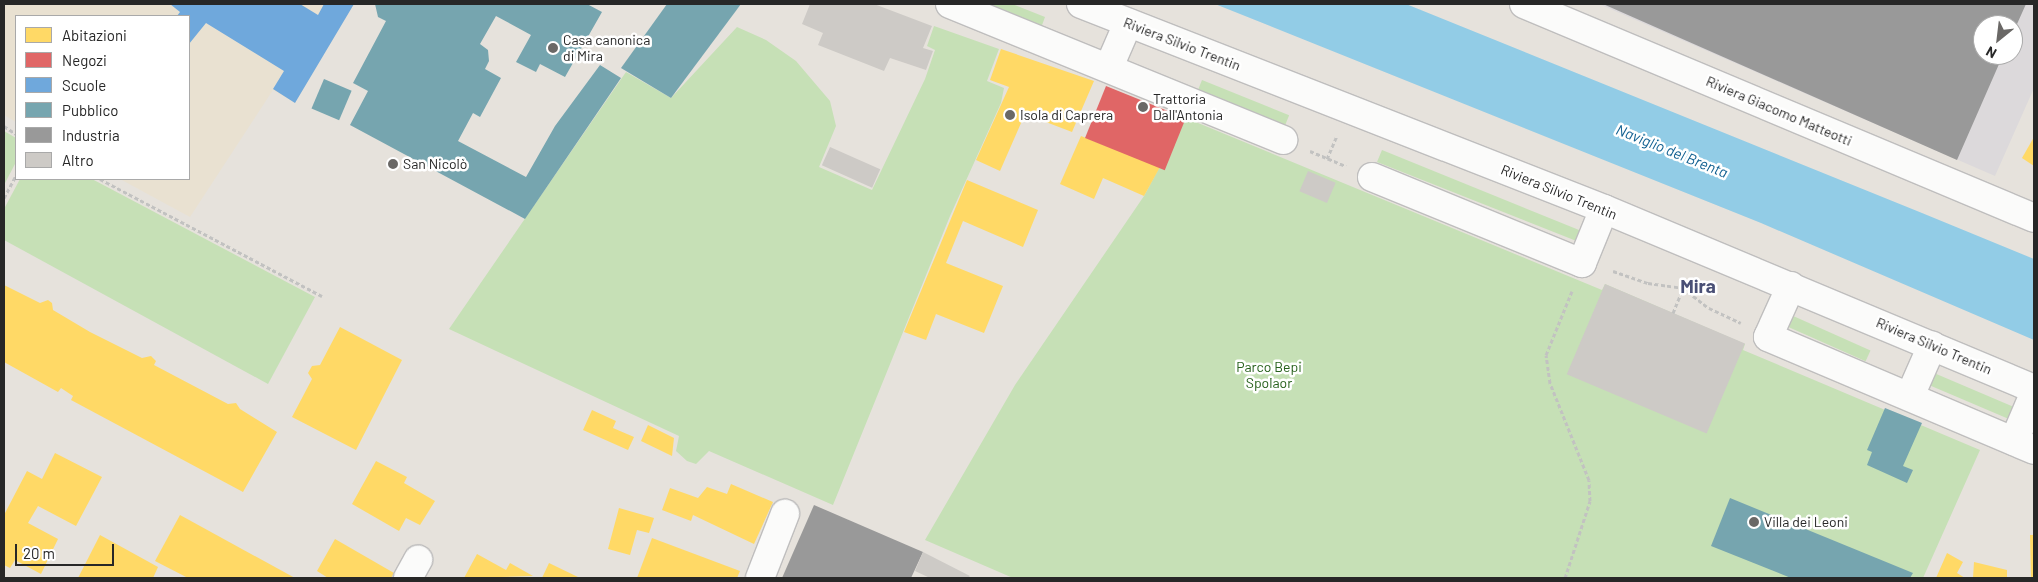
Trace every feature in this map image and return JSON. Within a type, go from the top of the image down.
[{"type":"street","points":[[950,4],[1109,67],[1283,140]]},
{"type":"street","name":"Riviera Silvio Trentin","points":[[1081,4],[1604,209],[2034,389]]},
{"type":"street","name":"Riviera Giacomo Matteotti","points":[[1524,4],[2034,218]]},
{"type":"street","points":[[1109,67],[1128,23]]},
{"type":"street","points":[[1372,177],[1582,263],[1604,209]]},
{"type":"street","points":[[1791,286],[1768,337],[2024,446],[2034,394]]},
{"type":"street","points":[[1910,396],[1932,346]]},
{"type":"street","points":[[760,578],[785,514]]},
{"type":"path","points":[[4,126],[15,133]]},
{"type":"path","points":[[1327,159],[1336,139]]},
{"type":"path","points":[[1283,140],[1372,177]]},
{"type":"path","points":[[4,198],[15,177]]},
{"type":"path","points":[[102,180],[322,296]]},
{"type":"path","points":[[1612,270],[1648,283],[1683,288],[1709,308],[1768,337]]},
{"type":"path","points":[[1673,313],[1688,277]]},
{"type":"path","points":[[1565,578],[1590,501],[1589,480],[1550,383],[1546,355],[1572,288]]},
{"type":"shaded area","points":[[4,4],[354,4],[295,103],[273,90],[190,217],[122,180],[190,180],[190,15],[15,15],[15,121],[4,115]]},
{"type":"shaded area","points":[[1599,4],[2034,4],[2034,88],[1995,176]]},
{"type":"green space","points":[[981,4],[1012,4],[1045,17],[1041,28]]},
{"type":"green space","points":[[934,26],[999,49],[987,81],[1004,88],[1001,103],[950,216],[833,505],[709,451],[696,464],[687,461],[676,451],[679,436],[449,329],[626,72],[671,98],[737,27],[766,40],[796,61],[830,101],[836,126],[819,167],[872,190],[925,79],[935,50],[927,46]]},
{"type":"green space","points":[[1202,80],[1289,115],[1285,126],[1198,91]]},
{"type":"green space","name":"Parco Bepi Spolaor","points":[[1186,118],[1602,290],[1605,284],[1745,344],[1743,350],[1980,450],[1923,578],[1013,578],[925,540],[1015,385],[1144,196]]},
{"type":"green space","points":[[4,131],[15,137],[15,164],[4,185]]},
{"type":"green space","points":[[1382,150],[1584,232],[1579,242],[1377,162]]},
{"type":"green space","points":[[19,180],[94,180],[315,297],[268,384],[4,240],[4,209]]},
{"type":"green space","points":[[1791,315],[1870,350],[1866,361],[1786,326]]},
{"type":"green space","points":[[1934,373],[2017,408],[2012,420],[1929,385]]},
{"type":"water","name":"Naviglio del Brenta","points":[[1215,4],[1406,4],[1922,213],[2034,259],[2034,340],[1761,223]]},
{"type":"building: Abitazioni","points":[[1001,49],[1094,81],[1072,132],[1025,114],[1000,171],[976,160],[1009,87],[990,80]]},
{"type":"building: Abitazioni","points":[[1081,136],[1160,167],[1144,196],[1103,178],[1094,199],[1060,184]]},
{"type":"building: Abitazioni","points":[[2034,137],[2034,166],[2022,158]]},
{"type":"building: Abitazioni","points":[[967,180],[1038,210],[1023,247],[963,221],[946,263],[1003,286],[984,333],[936,314],[926,340],[904,332]]},
{"type":"building: Abitazioni","points":[[4,285],[40,303],[48,300],[52,303],[53,310],[90,332],[142,358],[151,356],[156,361],[154,365],[228,404],[236,403],[240,409],[277,432],[243,492],[71,400],[73,396],[61,388],[58,392],[4,362]]},
{"type":"building: Abitazioni","points":[[340,327],[402,360],[356,450],[292,417],[312,379],[308,373],[312,366],[320,365]]},
{"type":"building: Abitazioni","points":[[592,410],[616,421],[613,428],[634,437],[628,450],[583,430]]},
{"type":"building: Abitazioni","points":[[648,425],[674,438],[672,456],[641,441]]},
{"type":"building: Abitazioni","points":[[55,453],[102,477],[76,526],[38,506],[28,523],[58,539],[41,574],[15,560],[10,568],[4,565],[4,515],[27,471],[42,479]]},
{"type":"building: Abitazioni","points":[[376,461],[407,477],[404,483],[435,501],[420,525],[406,518],[399,531],[352,504]]},
{"type":"building: Abitazioni","points":[[731,484],[773,502],[754,544],[693,515],[691,521],[662,510],[670,488],[698,498],[707,487],[727,494]]},
{"type":"building: Abitazioni","points":[[619,508],[654,518],[649,533],[637,530],[630,555],[608,549]]},
{"type":"building: Abitazioni","points":[[180,515],[295,578],[188,578],[155,561]]},
{"type":"building: Abitazioni","points":[[100,535],[158,567],[153,578],[78,578]]},
{"type":"building: Abitazioni","points":[[2030,535],[2034,535],[2034,578],[2031,578]]},
{"type":"building: Abitazioni","points":[[652,538],[740,571],[737,578],[637,578]]},
{"type":"building: Abitazioni","points":[[335,539],[394,573],[391,578],[328,578],[317,571]]},
{"type":"building: Abitazioni","points":[[1947,553],[1963,562],[1957,573],[1965,578],[1936,578]]},
{"type":"building: Abitazioni","points":[[477,554],[506,570],[510,563],[533,576],[464,578]]},
{"type":"building: Abitazioni","points":[[1974,562],[2007,570],[2007,578],[1973,578]]},
{"type":"building: Abitazioni","points":[[549,563],[580,578],[542,578]]},
{"type":"building: Negozi","points":[[1106,86],[1186,118],[1165,170],[1085,138]]},
{"type":"building: Scuole","points":[[170,4],[300,4],[318,15],[324,4],[354,4],[295,103],[273,89],[284,71],[206,23],[190,43],[190,15],[178,15],[180,12]]},
{"type":"building: Pubblico","points":[[375,4],[587,4],[602,12],[565,77],[540,64],[536,72],[516,62],[531,35],[496,16],[480,44],[488,50],[489,61],[485,69],[501,78],[480,117],[473,113],[458,141],[526,177],[555,126],[600,65],[621,78],[525,219],[350,125],[368,91],[353,83],[386,21],[378,17]]},
{"type":"building: Pubblico","points":[[667,4],[741,4],[671,98],[621,68]]},
{"type":"building: Pubblico","points":[[324,79],[352,91],[339,120],[311,108]]},
{"type":"building: Pubblico","points":[[1885,408],[1922,423],[1903,466],[1913,470],[1907,483],[1867,465],[1872,452],[1867,450]]},
{"type":"building: Pubblico","name":"Villa dei Leoni","points":[[1730,498],[1913,573],[1910,578],[1791,578],[1711,546]]},
{"type":"building: Industria","points":[[1603,4],[2026,4],[2021,15],[1973,15],[1973,65],[1999,65],[1957,160]]},
{"type":"building: Industria","points":[[814,505],[923,552],[911,578],[782,578]]},
{"type":"building: Altro","points":[[810,4],[874,4],[932,26],[923,48],[933,51],[926,70],[890,58],[884,71],[818,45],[823,33],[802,24]]},
{"type":"building: Altro","points":[[830,147],[880,169],[872,188],[822,165]]},
{"type":"building: Altro","points":[[1308,171],[1336,183],[1327,203],[1299,191]]},
{"type":"building: Altro","points":[[1605,284],[1745,343],[1707,434],[1567,374]]},
{"type":"building: Altro","points":[[923,552],[970,576],[968,578],[930,578],[915,571]]},
{"type":"place","name":"Casa canonica di Mira","points":[[553,48]]},
{"type":"place","name":"Trattoria Dall'Antonia","points":[[1143,107]]},
{"type":"place","name":"Isola di Caprera","points":[[1010,115]]},
{"type":"place","name":"San Nicolò","points":[[393,164]]},
{"type":"place","name":"Villa dei Leoni","points":[[1754,522]]},
{"type":"district","name":"Mira","points":[[1698,286]]}]
